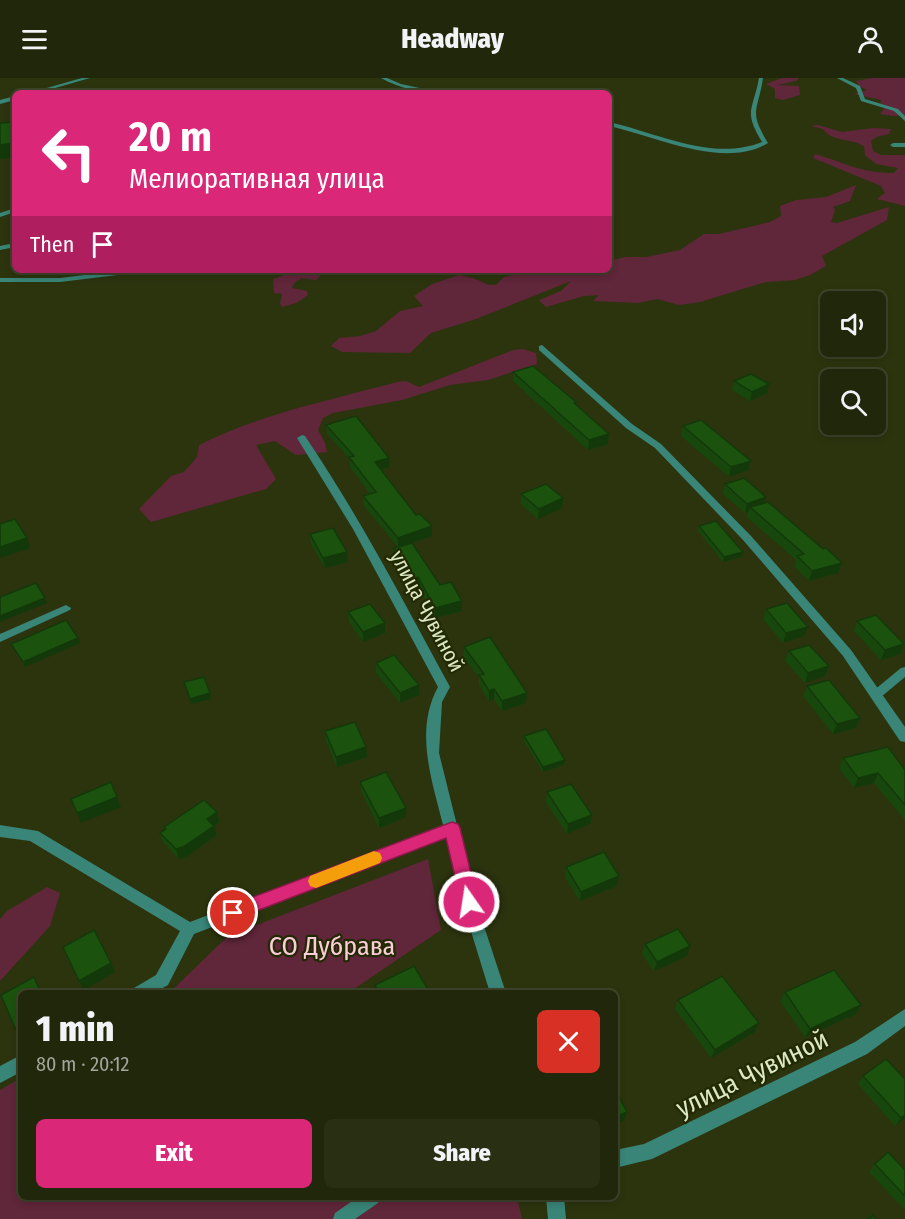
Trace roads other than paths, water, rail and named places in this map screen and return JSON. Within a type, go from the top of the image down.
[{"type":"street","points":[[542,348],[629,426],[657,446],[747,538],[847,653],[905,737]]},
{"type":"street","name":"улица Чувиной","points":[[302,438],[324,471],[386,579],[444,687],[436,702],[432,753],[469,902],[497,990]]},
{"type":"street","points":[[145,990],[162,980],[189,929],[452,828]]},
{"type":"street","points":[[0,831],[33,836],[87,866],[189,929]]},
{"type":"street","name":"улица Чувиной","points":[[618,1159],[646,1154],[840,1059],[861,1048],[905,1017]]},
{"type":"street","points":[[0,1076],[18,1065]]},
{"type":"street","points":[[555,1200],[557,1219]]},
{"type":"lane","points":[[43,90],[88,78]]},
{"type":"lane","points":[[383,78],[400,86],[423,90]]},
{"type":"lane","points":[[612,125],[712,150],[758,147],[765,143],[752,122],[751,110],[759,95],[761,78]]},
{"type":"lane","points":[[839,78],[858,87],[863,100],[896,110],[905,119]]},
{"type":"lane","points":[[893,145],[905,145]]},
{"type":"lane","points":[[81,278],[95,273]]},
{"type":"lane","points":[[0,280],[81,278],[119,273]]},
{"type":"lane","points":[[0,638],[66,608]]},
{"type":"lane","points":[[877,694],[905,672]]},
{"type":"lane","points":[[341,1219],[368,1200]]},
{"type":"park label","name":"СО Дубрава","points":[[332,946]]}]
